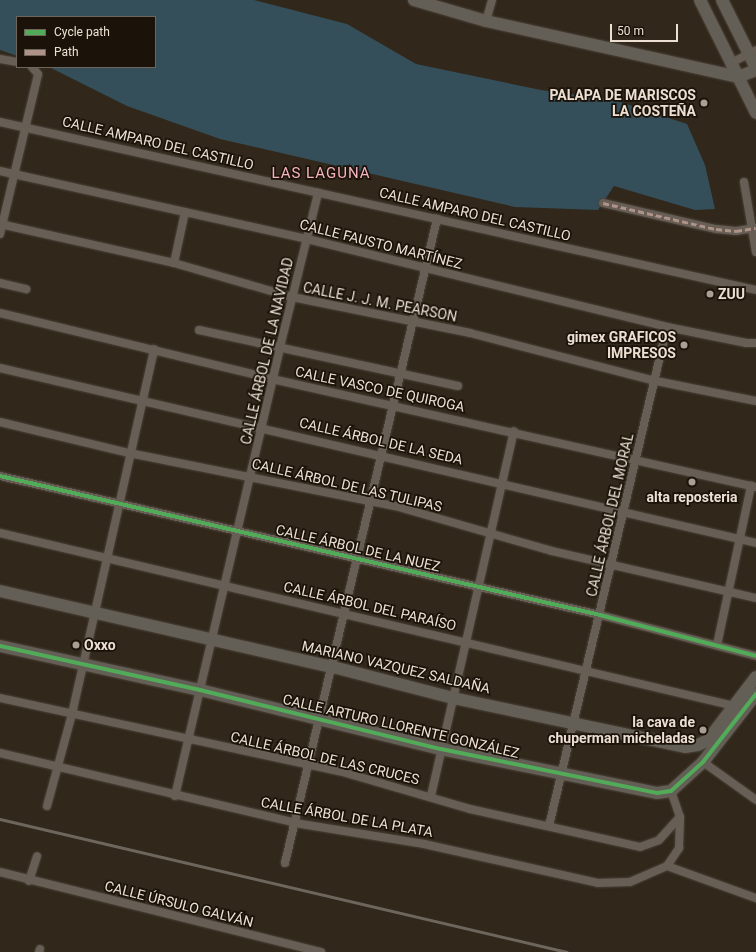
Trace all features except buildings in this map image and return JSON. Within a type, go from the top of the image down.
[{"type":"street","points":[[414,0],[486,21],[738,77],[756,69],[752,52],[722,0]]},
{"type":"street","points":[[486,21],[492,0]]},
{"type":"street","points":[[700,0],[756,113]]},
{"type":"street","points":[[731,62],[752,52]]},
{"type":"street","points":[[0,59],[16,62]]},
{"type":"street","points":[[0,234],[1,224],[38,74],[34,68]]},
{"type":"street","name":"CALLE AMPARO DEL CASTILLO","points":[[0,122],[756,290]]},
{"type":"street","name":"CALLE FAUSTO MARTÍNEZ","points":[[0,171],[307,240],[425,270],[667,327],[746,343],[756,343]]},
{"type":"street","points":[[744,182],[754,228],[756,252]]},
{"type":"street","name":"CALLE ÁRBOL DE LA NAVIDAD","points":[[175,796],[213,640],[272,379],[318,192]]},
{"type":"street","points":[[603,203],[700,226],[736,230],[754,228]]},
{"type":"street","points":[[174,263],[185,212]]},
{"type":"street","points":[[285,863],[308,765],[321,720],[381,455],[437,219]]},
{"type":"street","name":"CALLE J. J. M. PEARSON","points":[[1,224],[174,263],[292,297],[470,333],[656,381],[756,401]]},
{"type":"street","points":[[0,283],[26,289]]},
{"type":"street","name":"CALLE VASCO DE QUIROGA","points":[[0,313],[154,349],[272,379],[514,431],[753,487]]},
{"type":"street","name":"CALLE ÁRBOL DEL MORAL","points":[[549,826],[656,381],[667,327]]},
{"type":"street","points":[[199,330],[458,386]]},
{"type":"street","points":[[47,806],[72,714],[129,453],[143,400],[154,349]]},
{"type":"street","name":"CALLE ÁRBOL DE LA SEDA","points":[[0,368],[502,482],[756,543]]},
{"type":"street","name":"CALLE ÁRBOL DE LAS TULIPAS","points":[[0,422],[129,453],[371,501],[489,535],[756,598]]},
{"type":"street","points":[[431,796],[489,535],[514,431]]},
{"type":"street","name":"CALLE ÁRBOL DE LA NUEZ","points":[[0,476],[358,558],[478,589],[600,615],[756,656]]},
{"type":"street","points":[[717,645],[753,487]]},
{"type":"street","name":"CALLE ÁRBOL DEL PARAÍSO","points":[[0,533],[107,556],[734,706]]},
{"type":"street","name":"MARIANO VAZQUEZ SALDAÑA","points":[[0,591],[95,614],[333,667],[453,698],[685,747],[698,745],[708,740],[756,677]]},
{"type":"street","name":"CALLE ARTURO LLORENTE GONZÁLEZ","points":[[0,646],[200,690],[441,749],[657,794],[671,791]]},
{"type":"street","points":[[756,694],[703,762],[671,791],[680,817],[679,848],[667,866],[756,898]]},
{"type":"street","name":"CALLE ÁRBOL DE LAS CRUCES","points":[[0,698],[308,765],[431,796],[470,809],[640,847],[659,840],[680,817]]},
{"type":"street","name":"CALLE ÁRBOL DE LA PLATA","points":[[0,753],[59,766],[175,796],[295,823],[431,845],[598,883],[630,882],[667,866]]},
{"type":"street","points":[[703,762],[756,800]]},
{"type":"street","points":[[30,881],[37,856]]},
{"type":"street","name":"CALLE ÚRSULO GALVÁN","points":[[0,872],[30,881],[318,952]]},
{"type":"water","points":[[0,0],[254,0],[347,24],[416,64],[541,90],[614,100],[687,124],[705,165],[715,209],[695,210],[614,186],[598,210],[515,207],[220,139],[127,106],[51,68],[156,68],[156,16],[16,16],[16,56],[0,50]]},
{"type":"railway","points":[[0,819],[567,952]]},
{"type":"marked path","points":[[603,203],[716,229],[736,231],[756,228]]},
{"type":"cycle path","points":[[0,476],[600,615],[756,656]]},
{"type":"cycle path","points":[[0,646],[200,690],[441,749],[657,793],[671,791],[703,762],[756,694]]},
{"type":"place","name":"PALAPA DE MARISCOS LA COSTEÑA","points":[[704,103]]},
{"type":"place","name":"ZUU","points":[[710,294]]},
{"type":"place","name":"gimex GRAFICOS IMPRESOS","points":[[684,345]]},
{"type":"place","name":"alta reposteria","points":[[692,482]]},
{"type":"place","name":"Oxxo","points":[[76,645]]},
{"type":"place","name":"la cava de chuperman micheladas","points":[[703,730]]},
{"type":"district","name":"LAS LAGUNA","points":[[321,174]]}]
